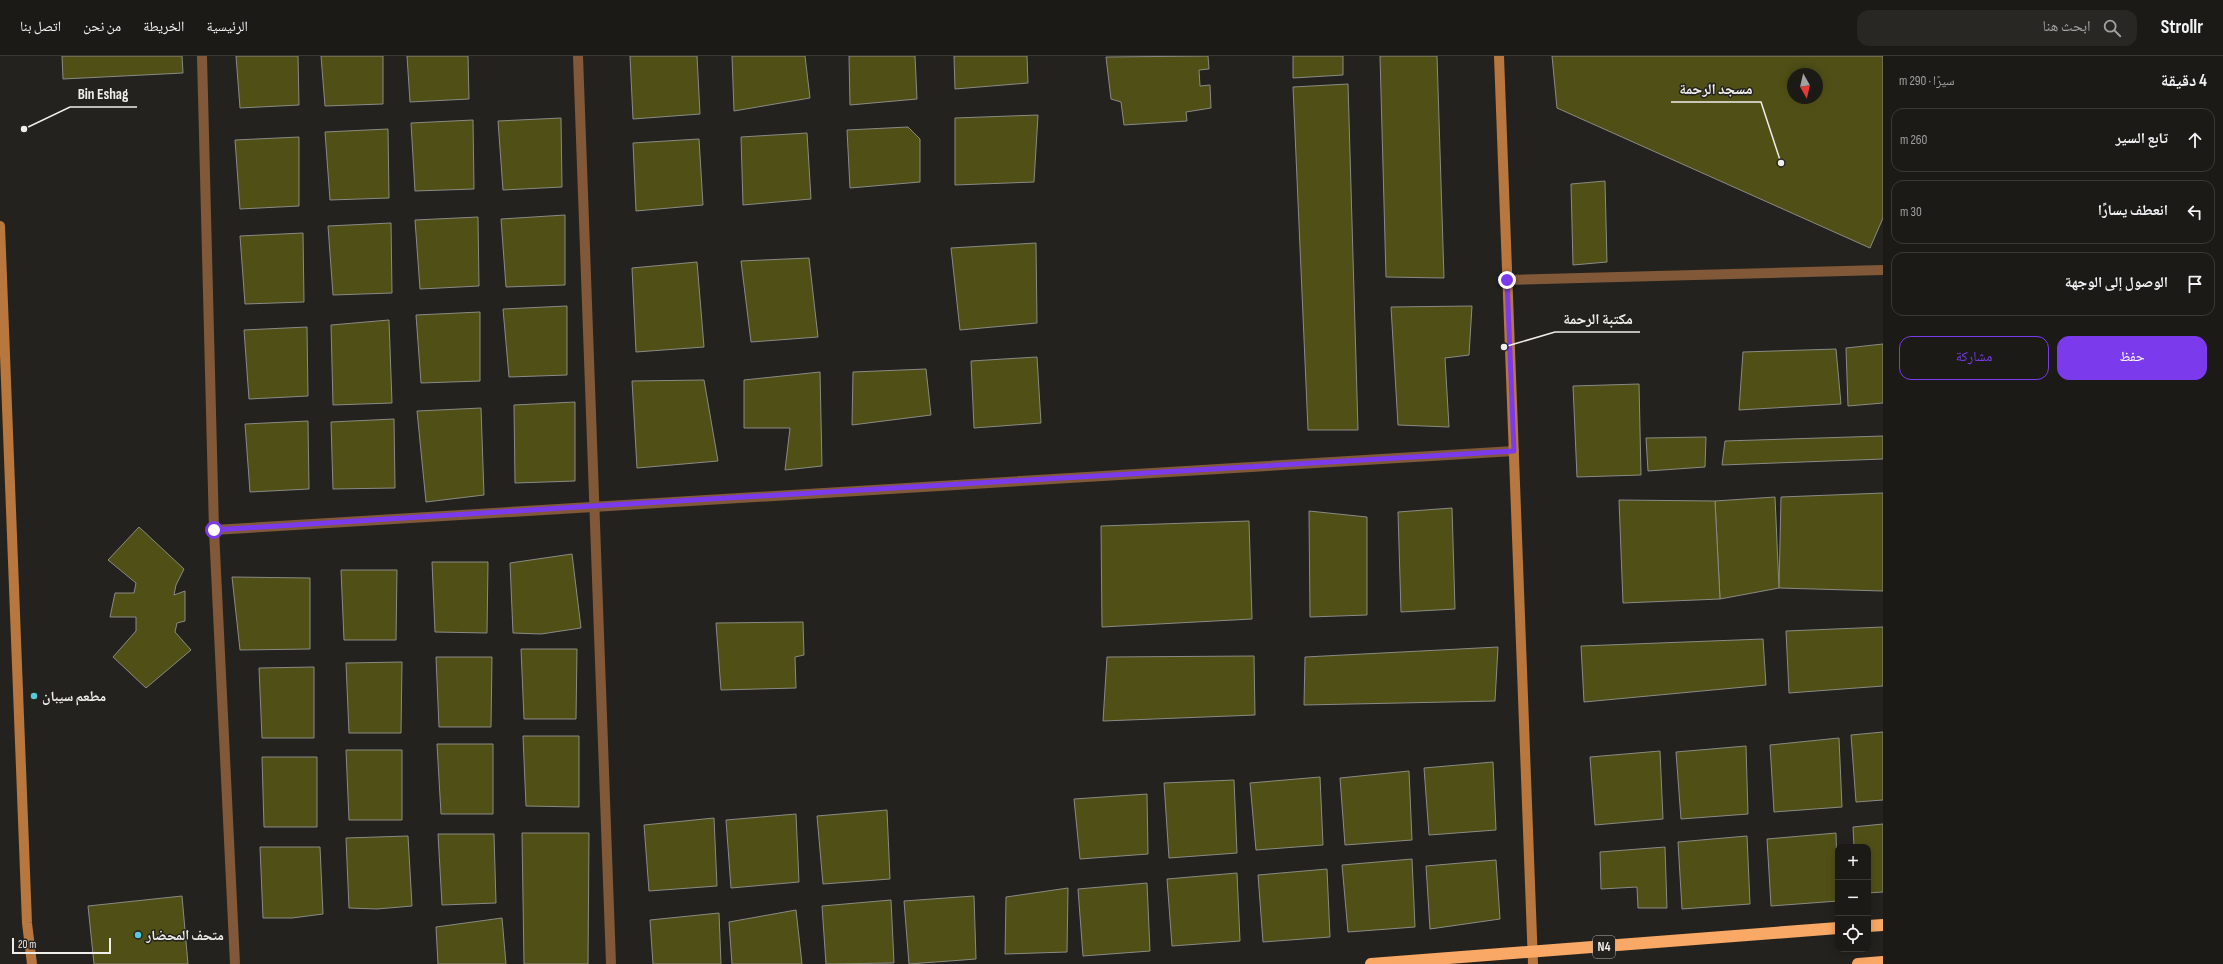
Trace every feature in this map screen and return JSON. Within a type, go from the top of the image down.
[{"type":"highway","points":[[1871,926],[1883,925]]},
{"type":"highway","name":"N4","points":[[1371,964],[1532,958],[1835,928]]},
{"type":"highway","points":[[1858,964],[1883,962]]},
{"type":"street","points":[[202,56],[214,530],[235,964]]},
{"type":"street","points":[[578,56],[593,506],[611,964]]},
{"type":"street","points":[[1499,56],[1532,958]]},
{"type":"street","points":[[0,226],[27,922],[32,964]]},
{"type":"street","points":[[1507,280],[1883,270]]},
{"type":"street","points":[[214,530],[1514,451]]},
{"type":"building","points":[[62,56],[182,56],[183,73],[63,79]]},
{"type":"building","points":[[236,56],[298,56],[299,105],[240,108]]},
{"type":"building","points":[[321,56],[383,56],[383,104],[325,106]]},
{"type":"building","points":[[407,56],[468,56],[469,99],[410,102]]},
{"type":"building","points":[[630,56],[697,56],[700,114],[633,119]]},
{"type":"building","points":[[732,56],[805,56],[810,98],[734,111]]},
{"type":"building","points":[[849,56],[915,56],[917,99],[850,105]]},
{"type":"building","points":[[954,56],[1027,56],[1028,83],[955,89]]},
{"type":"building","points":[[1208,56],[1209,69],[1199,70],[1200,86],[1210,85],[1211,108],[1186,112],[1187,121],[1124,125],[1121,102],[1111,99],[1106,57]]},
{"type":"building","points":[[1293,56],[1343,56],[1343,75],[1293,78]]},
{"type":"building","points":[[1380,56],[1437,56],[1444,278],[1386,277]]},
{"type":"building","points":[[1552,56],[1883,56],[1883,218],[1870,248],[1557,108]]},
{"type":"building","points":[[1348,84],[1358,430],[1308,430],[1293,87]]},
{"type":"building","points":[[1038,115],[1034,182],[955,185],[955,118]]},
{"type":"building","points":[[561,118],[562,187],[503,190],[498,121]]},
{"type":"building","points":[[473,120],[474,189],[415,191],[411,123]]},
{"type":"building","points":[[908,127],[920,139],[920,182],[850,188],[847,130]]},
{"type":"building","points":[[388,129],[389,198],[330,200],[325,132]]},
{"type":"building","points":[[807,133],[811,199],[743,205],[741,137]]},
{"type":"building","points":[[299,137],[299,206],[240,209],[235,140]]},
{"type":"building","points":[[699,139],[703,205],[636,211],[633,143]]},
{"type":"building","points":[[1605,181],[1607,262],[1573,265],[1571,184]]},
{"type":"building","points":[[565,215],[565,285],[506,287],[501,219]]},
{"type":"building","points":[[478,217],[479,286],[420,289],[415,220]]},
{"type":"building","points":[[391,223],[392,293],[333,295],[328,226]]},
{"type":"building","points":[[303,233],[304,302],[245,304],[240,236]]},
{"type":"building","points":[[1036,243],[1037,323],[960,330],[951,248]]},
{"type":"building","points":[[809,258],[818,337],[751,342],[741,261]]},
{"type":"building","points":[[697,262],[704,347],[636,352],[632,268]]},
{"type":"building","points":[[567,306],[567,375],[509,377],[503,309]]},
{"type":"building","points":[[1472,306],[1469,355],[1445,358],[1449,427],[1398,425],[1391,307]]},
{"type":"building","points":[[480,312],[480,381],[421,383],[416,315]]},
{"type":"building","points":[[389,320],[392,403],[333,405],[331,325]]},
{"type":"building","points":[[307,327],[308,396],[249,399],[244,330]]},
{"type":"building","points":[[1883,344],[1883,403],[1848,406],[1846,348]]},
{"type":"building","points":[[1836,349],[1841,404],[1739,410],[1743,352]]},
{"type":"building","points":[[1037,357],[1041,423],[974,428],[971,361]]},
{"type":"building","points":[[926,369],[931,415],[852,425],[853,372]]},
{"type":"building","points":[[820,372],[822,466],[785,470],[790,428],[744,428],[744,380]]},
{"type":"building","points":[[704,380],[718,461],[637,468],[632,381]]},
{"type":"building","points":[[1639,384],[1641,475],[1577,477],[1573,386]]},
{"type":"building","points":[[575,402],[575,481],[515,483],[514,405]]},
{"type":"building","points":[[481,408],[484,495],[426,502],[417,411]]},
{"type":"building","points":[[394,419],[395,488],[333,489],[331,422]]},
{"type":"building","points":[[308,421],[309,489],[250,492],[245,424]]},
{"type":"building","points":[[1883,436],[1883,459],[1722,465],[1725,441]]},
{"type":"building","points":[[1706,437],[1705,467],[1648,471],[1646,438]]},
{"type":"building","points":[[1883,493],[1883,591],[1779,588],[1781,497]]},
{"type":"building","points":[[1775,497],[1779,588],[1720,599],[1715,501]]},
{"type":"building","points":[[1619,500],[1715,501],[1720,599],[1623,603]]},
{"type":"building","points":[[1452,508],[1455,609],[1401,612],[1398,512]]},
{"type":"building","points":[[1309,511],[1367,517],[1367,615],[1310,617]]},
{"type":"building","points":[[1249,521],[1252,619],[1102,627],[1101,526]]},
{"type":"building","points":[[139,527],[184,569],[176,585],[174,595],[185,591],[185,621],[177,623],[175,632],[191,650],[146,688],[113,657],[136,631],[136,617],[110,617],[115,593],[134,593],[136,583],[108,560]]},
{"type":"building","points":[[572,554],[581,628],[541,634],[513,633],[510,563]]},
{"type":"building","points":[[432,562],[488,562],[487,633],[435,632]]},
{"type":"building","points":[[341,570],[397,570],[396,640],[344,640]]},
{"type":"building","points":[[232,577],[310,578],[310,649],[240,650]]},
{"type":"building","points":[[803,622],[804,655],[795,657],[796,688],[721,690],[716,623]]},
{"type":"building","points":[[1883,627],[1883,686],[1789,693],[1786,631]]},
{"type":"building","points":[[1763,639],[1766,685],[1584,702],[1581,646]]},
{"type":"building","points":[[1498,647],[1495,701],[1304,705],[1305,657]]},
{"type":"building","points":[[521,649],[577,649],[576,719],[524,719]]},
{"type":"building","points":[[1254,656],[1255,715],[1103,721],[1107,657]]},
{"type":"building","points":[[436,657],[492,657],[491,727],[439,727]]},
{"type":"building","points":[[402,662],[401,733],[349,733],[346,663]]},
{"type":"building","points":[[314,667],[314,738],[262,738],[259,668]]},
{"type":"building","points":[[1883,732],[1883,800],[1856,802],[1851,735]]},
{"type":"building","points":[[523,736],[579,736],[579,807],[526,806]]},
{"type":"building","points":[[1839,738],[1842,807],[1774,812],[1770,745]]},
{"type":"building","points":[[437,744],[493,744],[493,814],[441,814]]},
{"type":"building","points":[[1746,746],[1748,814],[1681,819],[1676,752]]},
{"type":"building","points":[[346,750],[402,750],[402,820],[349,820]]},
{"type":"building","points":[[1660,751],[1663,819],[1595,825],[1590,757]]},
{"type":"building","points":[[262,757],[317,757],[317,827],[264,827]]},
{"type":"building","points":[[1493,762],[1496,830],[1429,835],[1424,768]]},
{"type":"building","points":[[1409,771],[1412,840],[1345,845],[1340,778]]},
{"type":"building","points":[[1320,777],[1323,845],[1256,850],[1250,783]]},
{"type":"building","points":[[1234,780],[1237,853],[1169,858],[1164,783]]},
{"type":"building","points":[[1147,794],[1148,854],[1080,859],[1074,799]]},
{"type":"building","points":[[887,810],[890,879],[823,884],[817,816]]},
{"type":"building","points":[[796,814],[799,882],[731,888],[726,820]]},
{"type":"building","points":[[714,818],[717,886],[649,891],[644,825]]},
{"type":"building","points":[[1883,824],[1883,892],[1871,893],[1871,844],[1854,844],[1853,827]]},
{"type":"building","points":[[522,833],[589,833],[588,964],[524,964]]},
{"type":"building","points":[[1836,833],[1835,901],[1771,906],[1767,839]]},
{"type":"building","points":[[438,834],[494,834],[496,903],[442,905]]},
{"type":"building","points":[[408,836],[412,906],[377,909],[349,908],[346,838]]},
{"type":"building","points":[[1747,836],[1750,904],[1682,909],[1678,842]]},
{"type":"building","points":[[260,847],[320,847],[323,914],[292,918],[263,918]]},
{"type":"building","points":[[1665,847],[1667,908],[1638,908],[1637,887],[1601,889],[1600,852]]},
{"type":"building","points":[[1412,859],[1415,927],[1348,932],[1342,865]]},
{"type":"building","points":[[1496,860],[1500,919],[1430,929],[1426,866]]},
{"type":"building","points":[[1327,869],[1330,937],[1263,942],[1258,875]]},
{"type":"building","points":[[1237,873],[1240,941],[1172,946],[1167,879]]},
{"type":"building","points":[[1147,883],[1150,951],[1083,956],[1078,889]]},
{"type":"building","points":[[1068,888],[1067,952],[1005,954],[1006,897]]},
{"type":"building","name":"متحف المحضار","points":[[182,896],[188,964],[94,964],[88,906]]},
{"type":"building","points":[[974,896],[976,959],[909,964],[904,901]]},
{"type":"building","points":[[891,900],[894,963],[826,964],[822,906]]},
{"type":"building","points":[[796,910],[802,964],[732,964],[729,922]]},
{"type":"building","points":[[719,913],[721,964],[653,964],[650,920]]},
{"type":"building","points":[[502,918],[506,964],[438,964],[436,927]]},
{"type":"place","name":"Bin Eshag","points":[[24,129]]},
{"type":"place","name":"مسجد الرحمة","points":[[1781,163]]},
{"type":"place","name":"مكتبة الرحمة","points":[[1504,347]]},
{"type":"place","name":"مطعم سيبان","points":[[34,696]]},
{"type":"place","name":"متحف المحضار","points":[[138,935]]},
{"type":"route","points":[[214,530],[1514,451],[1507,280]]}]
